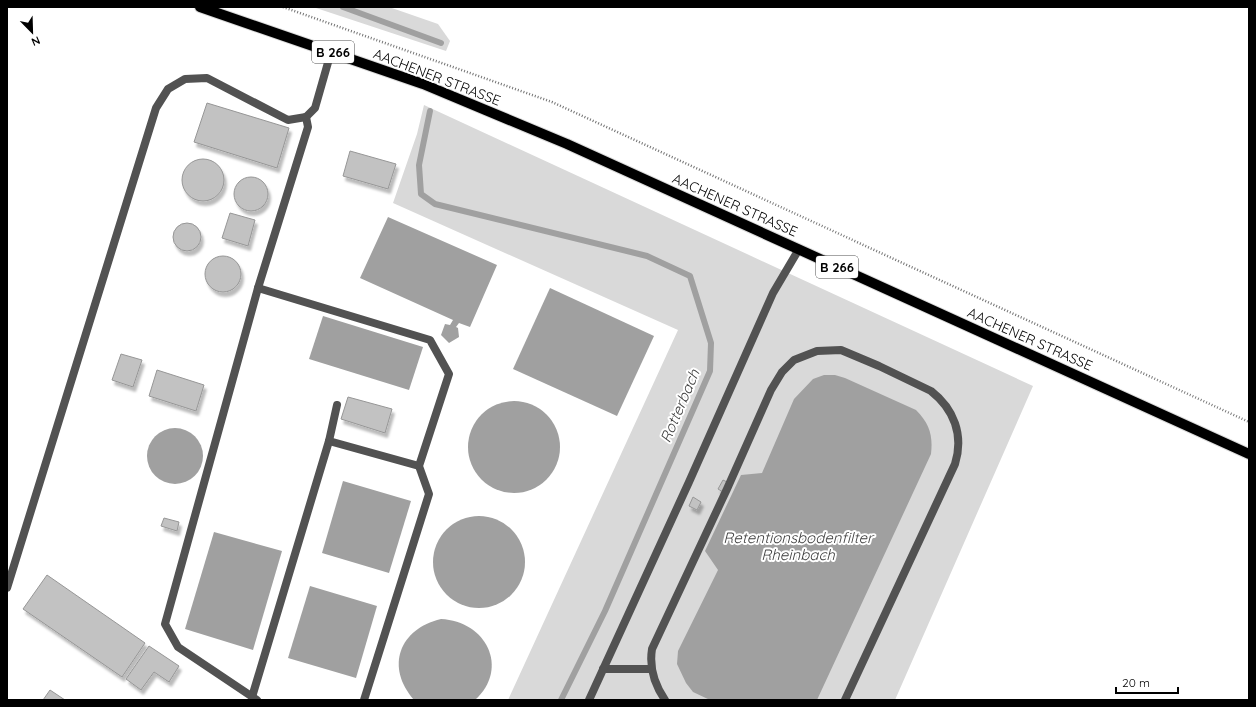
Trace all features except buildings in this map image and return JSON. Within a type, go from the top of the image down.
[{"type":"main road","name":"AACHENER STRASSE","points":[[200,7],[423,84],[553,138],[1249,454]]},
{"type":"lane","points":[[7,588],[156,108],[168,89],[185,79],[207,78],[288,120],[306,117],[315,108],[331,52]]},
{"type":"lane","points":[[306,117],[308,127],[258,288],[165,624],[178,647],[254,698],[329,441],[337,405]]},
{"type":"lane","points":[[589,700],[695,470],[773,293],[799,249]]},
{"type":"lane","points":[[258,288],[430,340],[448,374],[419,466],[429,494],[364,700]]},
{"type":"lane","points":[[665,700],[659,692],[651,668],[652,649],[727,489],[771,390],[782,372],[794,360],[817,351],[841,350],[931,391],[948,407],[957,428],[959,439],[955,464],[845,700]]},
{"type":"lane","points":[[329,441],[419,466]]},
{"type":"lane","points":[[603,668],[651,668]]},
{"type":"path","points":[[283,7],[552,102],[1249,422]]},
{"type":"shaded area","points":[[313,7],[389,7],[438,24],[450,41],[446,51]]},
{"type":"shaded area","points":[[424,105],[1033,386],[895,700],[508,700],[678,330],[393,203],[417,134]]},
{"type":"water","points":[[388,217],[497,265],[470,327],[459,323],[456,327],[458,328],[459,337],[449,343],[441,335],[445,324],[450,325],[453,320],[360,278]]},
{"type":"water","points":[[550,288],[654,336],[617,416],[513,369]]},
{"type":"water","points":[[323,316],[423,347],[409,390],[309,359]]},
{"type":"water","name":"Retentionsbodenfilter Rheinbach","points":[[824,375],[835,375],[845,378],[916,410],[925,420],[930,430],[931,454],[817,700],[710,700],[693,692],[686,683],[677,664],[678,651],[718,570],[705,551],[741,475],[762,473],[794,399],[813,379]]},
{"type":"water","points":[[514,401],[532,404],[547,414],[557,429],[560,447],[557,465],[547,480],[532,490],[514,493],[496,490],[481,480],[471,465],[468,447],[471,429],[481,414],[496,404]]},
{"type":"water","points":[[175,428],[186,430],[195,436],[201,445],[203,456],[201,467],[195,476],[186,482],[175,484],[164,482],[155,476],[149,467],[147,456],[149,445],[155,436],[164,430]]},
{"type":"water","points":[[343,481],[411,501],[389,573],[322,553]]},
{"type":"water","points":[[479,516],[497,519],[512,529],[522,544],[525,562],[522,580],[512,595],[497,605],[479,608],[461,605],[446,595],[436,580],[433,562],[436,544],[446,529],[461,519]]},
{"type":"water","points":[[214,532],[282,551],[253,650],[185,629]]},
{"type":"water","points":[[310,586],[377,606],[356,678],[288,658]]},
{"type":"water","points":[[441,619],[457,622],[470,628],[481,637],[488,648],[491,661],[491,674],[485,687],[475,700],[414,700],[405,687],[400,675],[399,663],[401,651],[406,640],[415,631],[427,624]]},
{"type":"waterway","name":"Rotterbach","points":[[343,7],[441,43]]},
{"type":"waterway","name":"Rotterbach","points":[[430,111],[419,165],[421,194],[435,204],[647,256],[690,276],[711,343],[710,371],[605,611],[561,700]]}]
